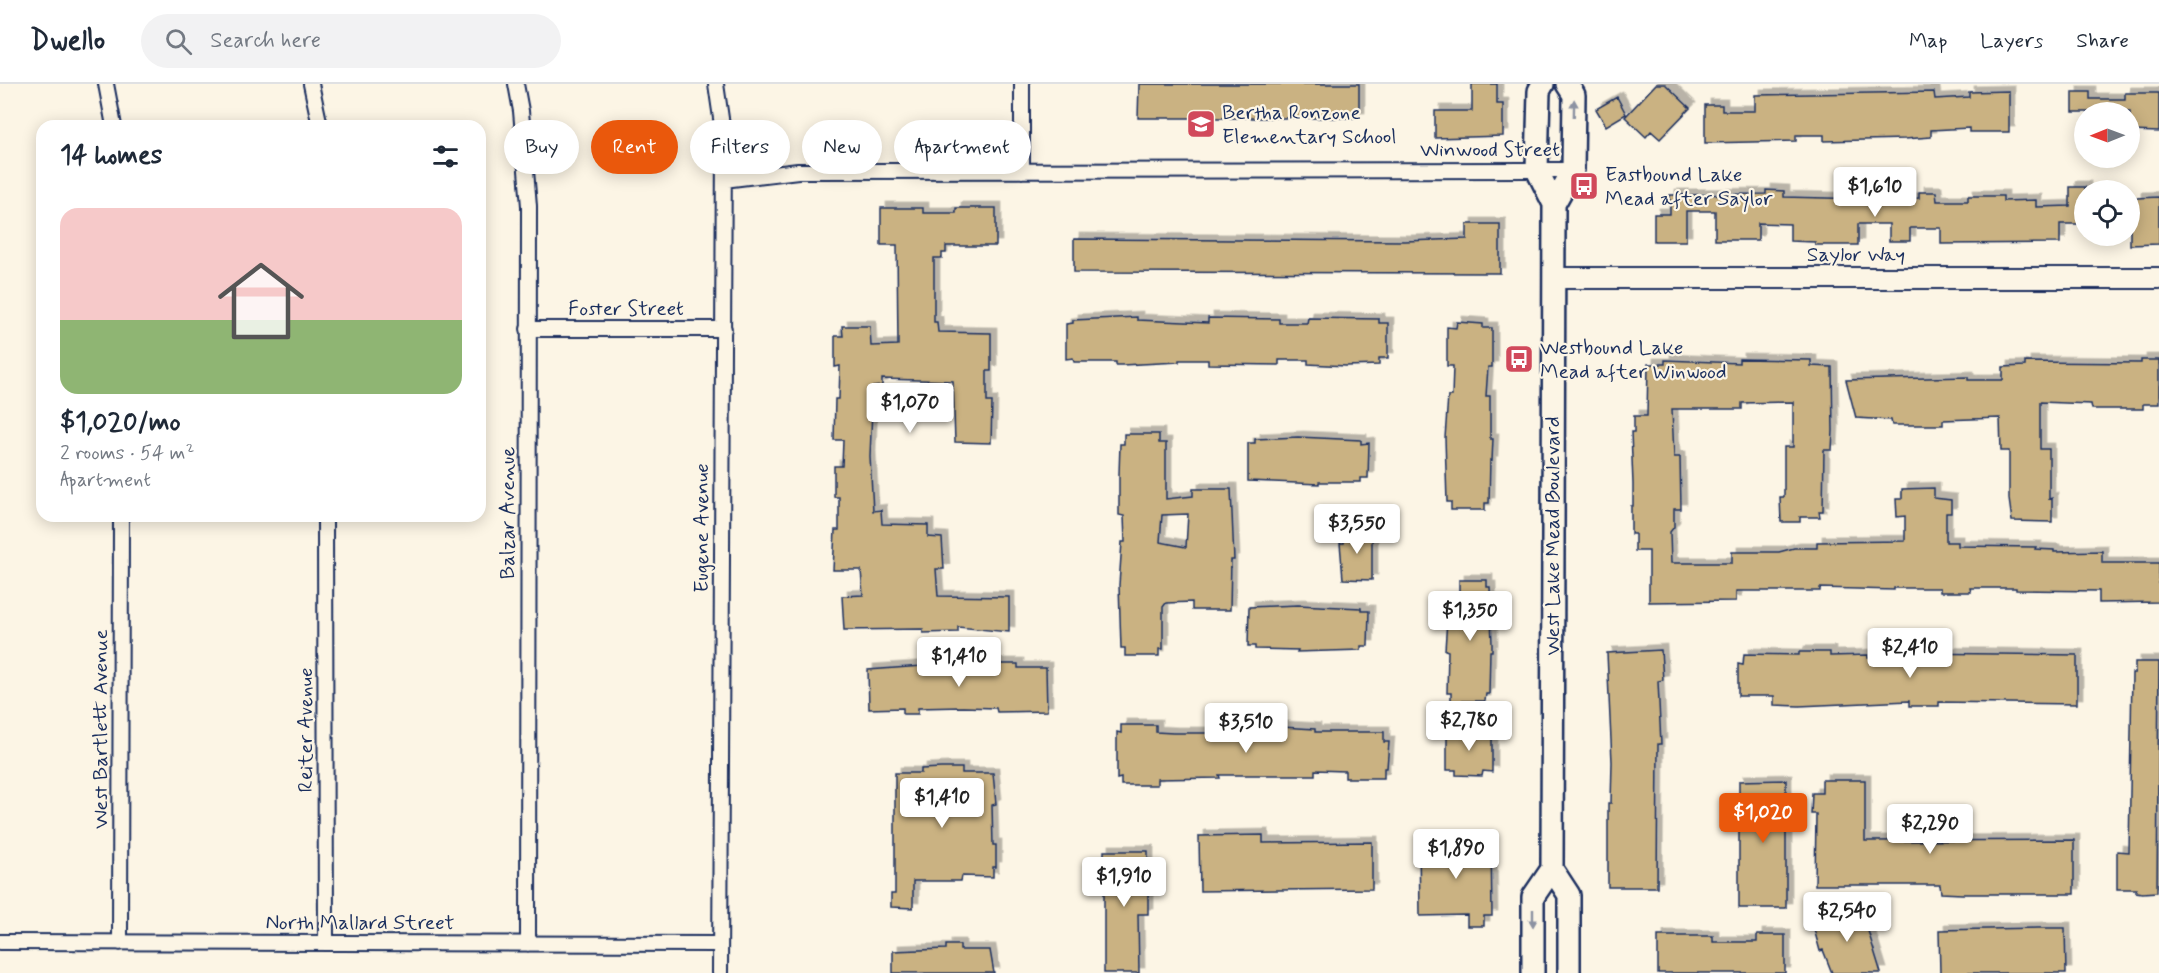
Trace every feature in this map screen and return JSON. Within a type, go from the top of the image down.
[{"type":"main road","name":"West Lake Mead Boulevard","points":[[1543,84],[1539,91],[1537,170],[1554,204],[1552,869]]},
{"type":"main road","name":"West Lake Mead Boulevard","points":[[1554,204],[1573,170],[1574,94],[1567,84]]},
{"type":"main road","points":[[1533,973],[1533,897],[1552,869],[1569,895],[1569,973]]},
{"type":"street","points":[[106,84],[113,120]]},
{"type":"street","points":[[311,84],[319,120]]},
{"type":"street","name":"Balzar Avenue","points":[[516,84],[521,111],[529,206],[528,944]]},
{"type":"street","name":"Eugene Avenue","points":[[716,84],[724,139],[720,973]]},
{"type":"street","points":[[1022,84],[1022,120]]},
{"type":"street","name":"Winwood Street","points":[[1031,171],[1573,170]]},
{"type":"street","name":"Winwood Street","points":[[724,180],[798,171],[894,171]]},
{"type":"street","name":"Saylor Way","points":[[1554,278],[2159,278]]},
{"type":"street","name":"Foster Street","points":[[528,329],[724,329]]},
{"type":"street","name":"West Bartlett Avenue","points":[[120,943],[121,522]]},
{"type":"street","name":"Reiter Avenue","points":[[325,522],[326,943]]},
{"type":"street","name":"North Mallard Street","points":[[0,942],[720,944]]},
{"type":"building","points":[[1139,84],[1359,84],[1359,118],[1138,118]]},
{"type":"building","points":[[1472,84],[1497,84],[1497,104],[1503,104],[1503,136],[1435,138],[1435,111],[1472,111]]},
{"type":"building","points":[[1656,84],[1665,84],[1690,108],[1660,139],[1651,131],[1646,137],[1625,117]]},
{"type":"building","points":[[2009,91],[2009,132],[1969,132],[1969,128],[1931,130],[1931,137],[1905,139],[1824,141],[1824,135],[1796,135],[1796,141],[1705,143],[1705,105],[1722,105],[1722,111],[1755,111],[1755,95],[1934,92],[1935,99],[1969,97],[1969,92]]},
{"type":"building","points":[[2073,92],[2090,92],[2090,99],[2125,99],[2125,93],[2159,93],[2159,132],[2140,131],[2140,102],[2074,102],[2073,112]]},
{"type":"building","points":[[1617,97],[1626,114],[1606,126],[1596,109]]},
{"type":"building","points":[[2070,187],[2074,187],[2074,224],[2060,224],[2060,243],[1941,244],[1941,228],[1910,228],[1910,241],[1889,241],[1889,224],[1858,224],[1858,245],[1815,245],[1815,242],[1790,241],[1790,224],[1758,223],[1758,240],[1715,240],[1715,211],[1686,211],[1686,241],[1654,241],[1654,214],[1670,214],[1670,195],[1766,194],[1766,190],[1784,191],[1784,197],[1867,199],[1919,198],[1919,192],[1936,192],[1937,201],[1968,201],[1968,196],[2003,196],[2003,201],[2036,200],[2036,207],[2070,206]]},
{"type":"building","points":[[2159,197],[2159,244],[2140,245],[2140,198]]},
{"type":"building","points":[[881,208],[923,208],[923,213],[956,213],[956,208],[996,208],[996,246],[946,246],[946,253],[942,253],[942,258],[934,258],[934,322],[937,322],[938,332],[991,333],[991,371],[987,371],[987,402],[992,402],[991,443],[955,442],[953,381],[882,379],[882,386],[873,387],[870,456],[873,511],[881,510],[882,524],[928,525],[928,537],[942,538],[944,569],[936,569],[938,596],[1009,597],[1009,632],[958,627],[958,632],[923,633],[923,629],[844,630],[842,596],[863,595],[861,570],[833,570],[835,530],[839,530],[839,497],[834,497],[834,466],[842,466],[843,440],[834,440],[835,399],[839,399],[840,366],[835,367],[835,336],[843,336],[842,326],[870,326],[871,346],[898,345],[897,245],[881,245]]},
{"type":"building","points":[[1467,224],[1500,224],[1500,273],[1074,272],[1074,239],[1404,241],[1467,239]]},
{"type":"building","points":[[1137,317],[1137,320],[1208,323],[1208,318],[1279,319],[1279,323],[1307,323],[1308,318],[1379,319],[1379,323],[1388,323],[1388,358],[1379,358],[1379,365],[1346,366],[1308,364],[1308,360],[1279,360],[1279,365],[1208,364],[1208,360],[1179,360],[1179,362],[1116,365],[1116,362],[1074,362],[1073,358],[1066,359],[1066,324],[1073,323],[1073,320]]},
{"type":"building","points":[[1457,322],[1483,324],[1483,328],[1492,328],[1492,367],[1488,367],[1486,396],[1490,396],[1490,439],[1493,439],[1489,503],[1485,503],[1485,510],[1451,510],[1451,502],[1447,502],[1445,438],[1448,396],[1452,396],[1453,366],[1447,366],[1447,327],[1456,328]]},
{"type":"building","points":[[1739,359],[1811,360],[1811,366],[1832,367],[1832,450],[1824,450],[1823,511],[1819,511],[1820,517],[1800,517],[1800,522],[1781,522],[1780,497],[1784,497],[1784,447],[1793,447],[1793,402],[1742,403],[1742,409],[1672,409],[1674,457],[1680,457],[1681,509],[1674,509],[1674,527],[1670,532],[1671,563],[1732,563],[1732,552],[1779,552],[1794,548],[1817,548],[1817,542],[1905,541],[1905,516],[1897,517],[1896,499],[1902,499],[1902,489],[1934,488],[1934,498],[1951,500],[1951,513],[1946,513],[1946,542],[1958,542],[1958,546],[2036,547],[2035,549],[2054,550],[2054,552],[2102,551],[2102,563],[2159,563],[2159,602],[2099,603],[2099,591],[1970,588],[1971,592],[1940,592],[1940,588],[1894,588],[1894,590],[1820,588],[1820,591],[1736,591],[1736,601],[1649,602],[1649,551],[1635,551],[1635,534],[1631,534],[1633,484],[1631,432],[1634,432],[1634,416],[1647,416],[1648,364],[1665,364],[1665,360],[1739,363]]},
{"type":"building","points":[[2141,360],[2159,360],[2159,404],[2143,404],[2143,409],[2092,409],[2091,404],[2040,402],[2040,449],[2049,449],[2049,499],[2052,498],[2052,522],[2012,521],[2009,499],[2009,451],[2001,451],[2000,418],[1943,420],[1943,425],[1892,425],[1891,420],[1856,418],[1846,380],[1968,377],[1968,380],[2003,380],[2003,367],[2025,366],[2025,362],[2141,363]]},
{"type":"building","points":[[1124,434],[1159,434],[1159,443],[1166,443],[1166,499],[1193,496],[1193,489],[1231,489],[1234,560],[1231,560],[1230,610],[1192,610],[1192,602],[1166,603],[1163,607],[1163,649],[1159,649],[1159,656],[1125,656],[1125,648],[1121,648],[1119,585],[1122,542],[1125,542],[1124,516],[1119,515],[1119,474],[1120,444],[1124,444]],"holes":[[[1188,514],[1186,547],[1160,542],[1162,515]]]},
{"type":"building","points":[[1298,437],[1361,440],[1361,444],[1369,443],[1368,478],[1361,478],[1361,482],[1319,482],[1319,484],[1248,481],[1248,443],[1255,443],[1255,439]]},
{"type":"building","points":[[1344,530],[1372,530],[1372,580],[1343,579],[1340,543],[1344,543]]},
{"type":"building","points":[[1459,580],[1487,580],[1487,587],[1490,587],[1492,651],[1490,651],[1489,694],[1486,694],[1485,701],[1451,701],[1451,693],[1447,693],[1448,651],[1445,650],[1448,604],[1459,604]]},
{"type":"building","points":[[1298,605],[1361,608],[1361,611],[1369,611],[1368,646],[1361,646],[1361,650],[1297,652],[1298,650],[1255,649],[1255,646],[1248,646],[1249,607]]},
{"type":"building","points":[[1661,650],[1663,680],[1658,681],[1661,744],[1658,744],[1657,887],[1608,887],[1608,803],[1611,803],[1612,762],[1607,653]]},
{"type":"building","points":[[1799,652],[1830,652],[1830,656],[1868,655],[1868,658],[1909,656],[1909,653],[2077,655],[2077,704],[1939,702],[1939,706],[1909,706],[1909,701],[1799,706],[1774,705],[1774,696],[1738,696],[1738,664],[1743,665],[1744,654],[1799,655]]},
{"type":"building","points":[[2135,662],[2159,662],[2157,892],[2142,893],[2136,892],[2136,889],[2117,889],[2117,851],[2129,852],[2132,673],[2135,673]]},
{"type":"building","points":[[950,664],[950,670],[996,670],[996,664],[1018,664],[1018,668],[1046,668],[1047,711],[997,712],[996,708],[963,707],[918,708],[918,714],[903,714],[903,708],[869,709],[868,670]]},
{"type":"building","points":[[1121,725],[1156,725],[1156,732],[1173,733],[1244,733],[1244,728],[1281,727],[1315,729],[1315,732],[1384,732],[1384,742],[1389,742],[1387,768],[1384,768],[1384,778],[1345,778],[1345,771],[1315,770],[1315,775],[1219,775],[1220,778],[1157,779],[1157,785],[1121,785],[1121,778],[1117,779],[1117,732],[1121,733]]},
{"type":"building","points":[[1457,727],[1492,733],[1492,772],[1483,771],[1482,776],[1456,775],[1456,770],[1447,770],[1447,732],[1456,732]]},
{"type":"building","points":[[962,768],[962,773],[993,773],[996,804],[992,805],[993,845],[996,845],[996,867],[993,867],[993,877],[962,876],[961,881],[913,881],[913,908],[891,907],[891,894],[895,894],[895,773],[921,773],[921,769]]},
{"type":"building","points":[[1786,780],[1786,908],[1739,908],[1739,781]]},
{"type":"building","points":[[1822,780],[1865,780],[1865,841],[2074,840],[2074,894],[1941,893],[1940,885],[1815,885],[1816,814],[1811,814],[1812,793],[1822,793]]},
{"type":"building","points":[[1263,835],[1263,843],[1372,842],[1372,889],[1200,891],[1199,836]]},
{"type":"building","points":[[1419,841],[1491,841],[1492,916],[1484,916],[1484,926],[1467,926],[1467,915],[1420,916]]},
{"type":"building","points":[[1104,851],[1148,851],[1148,914],[1138,914],[1139,973],[1104,973]]},
{"type":"building","points":[[1861,908],[1881,973],[1832,973],[1823,950],[1820,951],[1812,922]]},
{"type":"building","points":[[2065,928],[2066,973],[1940,973],[1939,930]]},
{"type":"building","points":[[1757,935],[1785,935],[1785,973],[1658,973],[1658,936],[1713,936],[1713,942],[1757,942]]},
{"type":"building","points":[[946,945],[960,945],[960,950],[990,950],[994,973],[893,973],[893,951],[946,949]]},
{"type":"place","name":"Bertha Ronzone Elementary School","points":[[1201,124]]},
{"type":"place","name":"Eastbound Lake Mead after Saylor","points":[[1584,186]]},
{"type":"place","name":"Westbound Lake Mead after Winwood","points":[[1519,359]]}]
